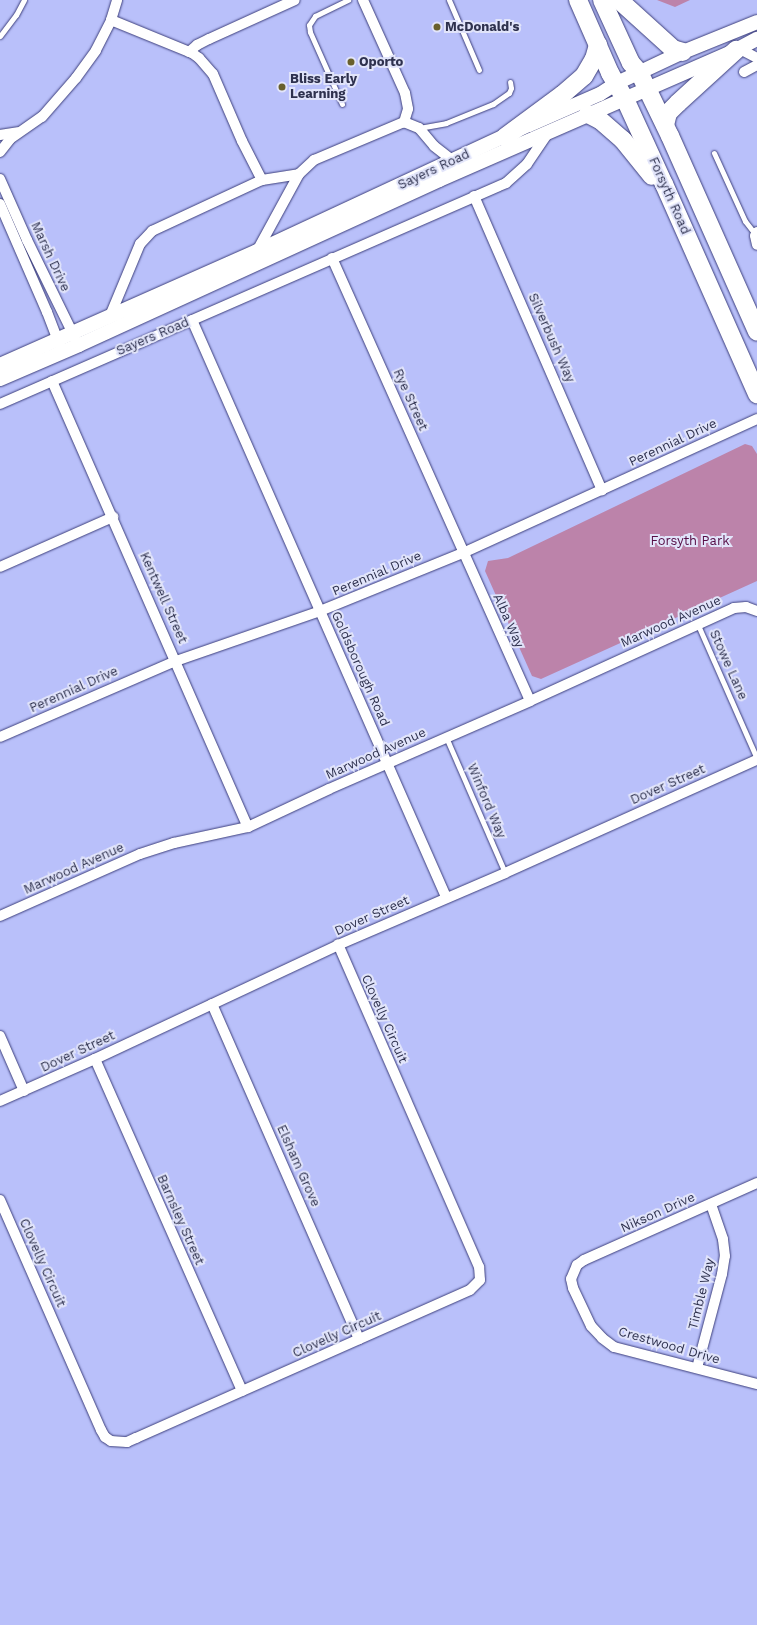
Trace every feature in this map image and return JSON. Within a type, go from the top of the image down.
[{"type":"highway","name":"Forsyth Road","points":[[578,0],[610,73],[625,99],[757,394]]},
{"type":"highway","name":"Forsyth Road","points":[[602,0],[631,63],[639,72],[665,125],[757,331]]},
{"type":"highway","points":[[619,0],[673,49],[683,52]]},
{"type":"highway","points":[[505,137],[562,95],[584,76],[594,59],[598,45]]},
{"type":"highway","points":[[665,125],[668,113],[678,102],[738,50]]},
{"type":"highway","points":[[588,114],[600,120],[623,140],[641,160],[672,204]]},
{"type":"main road","name":"Sayers Road","points":[[0,378],[60,346],[72,332],[257,251],[600,94],[617,83],[683,52],[757,22]]},
{"type":"main road","name":"Sayers Road","points":[[0,365],[60,346],[79,345],[549,130],[738,50],[757,39]]},
{"type":"street","points":[[0,152],[10,139],[42,117],[65,92],[96,50],[112,20],[117,0]]},
{"type":"street","points":[[189,52],[197,45],[209,39],[295,0]]},
{"type":"street","points":[[363,0],[405,93],[408,105],[404,122]]},
{"type":"street","points":[[112,20],[189,52],[199,58],[213,74],[242,141],[262,180]]},
{"type":"street","points":[[738,50],[757,58]]},
{"type":"street","points":[[744,72],[757,65]]},
{"type":"street","points":[[257,251],[300,174],[314,160],[404,122],[419,128],[434,146],[453,161]]},
{"type":"street","name":"Sayers Road","points":[[0,404],[506,183],[527,164],[549,130]]},
{"type":"street","points":[[0,135],[22,131]]},
{"type":"street","points":[[110,316],[137,249],[148,235],[262,180],[300,174]]},
{"type":"street","name":"Marsh Drive","points":[[0,179],[27,240],[79,345]]},
{"type":"street","name":"Silverbush Way","points":[[474,196],[602,490]]},
{"type":"street","name":"Marsh Drive","points":[[0,204],[48,312],[60,346]]},
{"type":"street","points":[[756,233],[757,245]]},
{"type":"street","name":"Rye Street","points":[[332,258],[463,553]]},
{"type":"street","name":"Goldsborough Road","points":[[192,320],[446,897]]},
{"type":"street","name":"Kentwell Street","points":[[52,381],[248,827]]},
{"type":"street","name":"Perennial Drive","points":[[0,737],[176,661],[320,611],[463,553],[757,419]]},
{"type":"street","points":[[0,567],[113,517]]},
{"type":"street","name":"Alba Way","points":[[463,553],[530,701]]},
{"type":"street","name":"Marwood Avenue","points":[[0,916],[140,854],[174,843],[248,827],[329,789],[530,701],[734,608],[746,607],[757,611]]},
{"type":"street","name":"Dover Street","points":[[0,1101],[95,1059],[338,945],[446,897],[505,873],[757,759]]},
{"type":"street","name":"Clovelly Circuit","points":[[0,1200],[105,1437],[111,1441],[127,1442],[470,1290],[480,1280],[480,1273],[338,945]]},
{"type":"street","name":"Elsham Grove","points":[[212,1004],[359,1339]]},
{"type":"street","points":[[0,1036],[24,1091]]},
{"type":"street","name":"Barnsley Street","points":[[95,1059],[242,1391]]},
{"type":"street","name":"Nikson Drive","points":[[573,1271],[577,1264],[584,1260],[757,1183]]},
{"type":"street","name":"Timble Way","points":[[697,1368],[722,1274],[725,1256],[723,1239],[710,1204]]},
{"type":"street","name":"Crestwood Drive","points":[[573,1271],[571,1279],[572,1288],[591,1326],[602,1338],[614,1347],[757,1384]]},
{"type":"lane","points":[[0,36],[16,15],[24,0]]},
{"type":"lane","points":[[342,104],[310,32],[309,25],[315,16],[348,0]]},
{"type":"lane","points":[[450,0],[479,70]]},
{"type":"lane","points":[[419,128],[446,123],[493,104],[509,93],[511,88],[510,82]]},
{"type":"lane","points":[[714,153],[745,222],[756,233]]},
{"type":"lane","name":"Stowe Lane","points":[[697,624],[757,759]]},
{"type":"lane","name":"Winford Way","points":[[446,737],[505,873]]},
{"type":"green space","points":[[657,0],[690,0],[675,7]]},
{"type":"green space","name":"Forsyth Park","points":[[745,444],[752,446],[757,454],[757,581],[541,679],[532,676],[485,571],[488,561],[508,558]]},
{"type":"place","name":"McDonald's","points":[[437,27]]},
{"type":"place","name":"Oporto","points":[[351,62]]},
{"type":"place","name":"Bliss Early Learning","points":[[282,87]]}]
